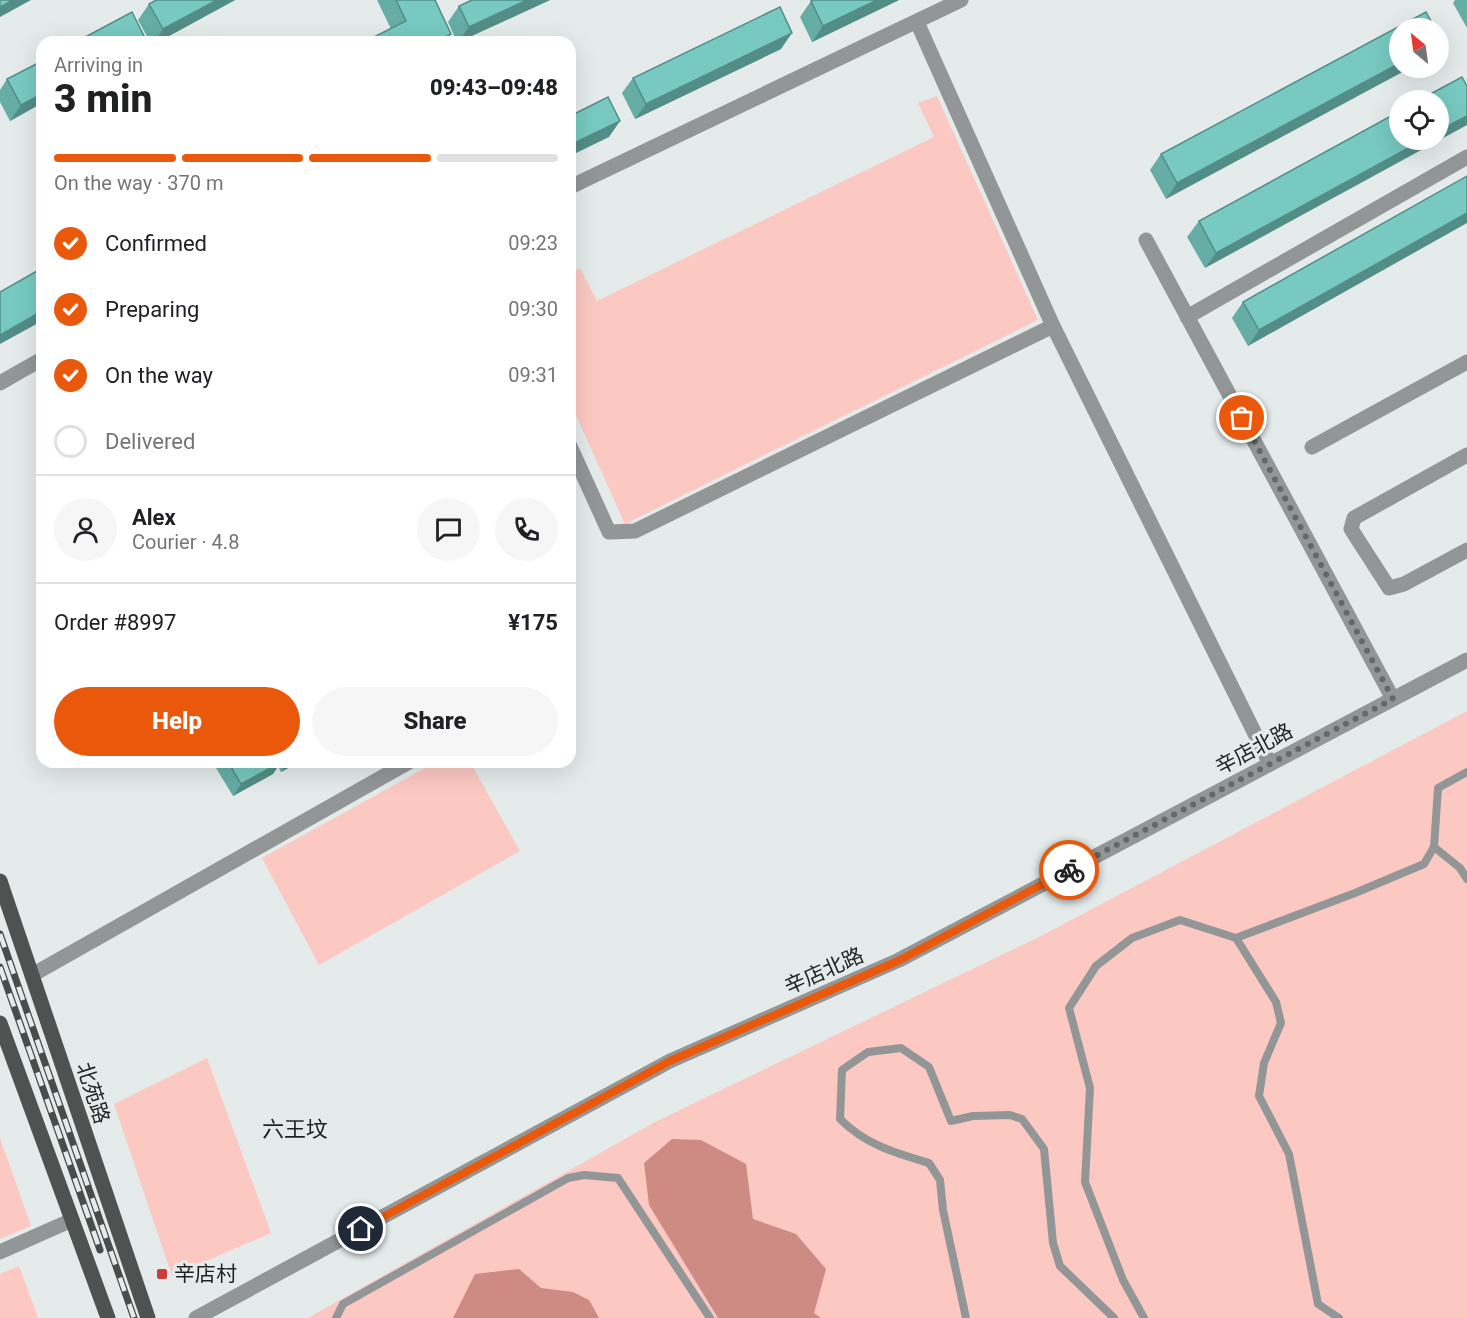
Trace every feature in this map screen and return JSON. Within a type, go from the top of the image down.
[{"type":"main road","name":"北苑路","points":[[0,881],[148,1318]]},
{"type":"main road","points":[[0,1023],[108,1318]]},
{"type":"street","points":[[576,184],[961,0]]},
{"type":"street","points":[[917,22],[1053,326],[1270,764]]},
{"type":"street","points":[[1187,317],[1467,157]]},
{"type":"street","points":[[1146,240],[1393,699]]},
{"type":"street","points":[[576,459],[609,532],[635,531],[1053,326]]},
{"type":"street","points":[[0,383],[36,362]]},
{"type":"street","points":[[1312,447],[1467,362]]},
{"type":"street","points":[[1467,455],[1354,518],[1351,529],[1389,588],[1404,584],[1467,550]]},
{"type":"street","name":"辛店北路","points":[[196,1318],[670,1061],[900,960],[1467,660]]},
{"type":"street","points":[[32,975],[398,768]]},
{"type":"street","points":[[0,1252],[72,1220]]},
{"type":"lane","points":[[1144,1318],[1123,1280],[1085,1182],[1090,1089],[1069,1008],[1096,966],[1132,938],[1180,921],[1236,938],[1356,893],[1424,864],[1434,847],[1438,788],[1467,772]]},
{"type":"lane","points":[[1434,847],[1460,868],[1467,879]]},
{"type":"lane","points":[[1236,938],[1276,1002],[1281,1023],[1264,1063],[1258,1096],[1289,1154],[1318,1304],[1339,1318]]},
{"type":"lane","points":[[966,1318],[943,1210],[940,1180],[929,1163],[886,1151],[856,1135],[840,1119],[842,1070],[868,1052],[901,1048],[929,1067],[951,1121],[973,1116],[1010,1115],[1022,1119],[1044,1149],[1053,1243],[1060,1266],[1114,1318]]},
{"type":"lane","points":[[336,1318],[342,1304],[568,1178],[584,1175],[618,1178],[710,1318]]},
{"type":"shaded area","points":[[937,96],[1038,320],[625,524],[576,415],[576,270],[580,268],[597,301],[934,137],[918,103]]},
{"type":"shaded area","points":[[1467,711],[1467,1318],[308,1318],[655,1122],[1039,937]]},
{"type":"shaded area","points":[[425,768],[473,768],[520,851],[319,965],[262,858]]},
{"type":"shaded area","points":[[207,1058],[271,1233],[172,1276],[114,1104]]},
{"type":"shaded area","points":[[0,1138],[31,1226],[0,1239]]},
{"type":"shaded area","points":[[672,1139],[701,1140],[746,1164],[753,1219],[796,1234],[826,1269],[814,1313],[821,1318],[718,1318],[649,1205],[644,1163]]},
{"type":"shaded area","points":[[19,1266],[38,1318],[0,1318],[0,1274]]},
{"type":"shaded area","points":[[519,1269],[541,1288],[573,1292],[589,1300],[599,1318],[453,1318],[475,1274]]},
{"type":"building","points":[[0,0],[13,0],[0,7]]},
{"type":"building","points":[[156,0],[217,0],[163,29],[149,4]]},
{"type":"building","points":[[396,0],[435,0],[451,34],[447,36],[376,36],[406,21]]},
{"type":"building","points":[[472,0],[527,0],[469,27],[459,6]]},
{"type":"building","points":[[877,0],[823,26],[811,1]]},
{"type":"building","points":[[780,7],[792,33],[646,104],[633,78]]},
{"type":"building","points":[[132,12],[144,36],[87,36]]},
{"type":"building","points":[[1426,12],[1429,18],[1415,18]]},
{"type":"building","points":[[1389,32],[1389,69],[1177,183],[1161,154]]},
{"type":"building","points":[[36,64],[36,97],[21,105],[7,79]]},
{"type":"building","points":[[1462,77],[1467,86],[1467,116],[1449,125],[1449,90],[1438,90]]},
{"type":"building","points":[[608,97],[620,121],[576,142],[576,113]]},
{"type":"building","points":[[1389,117],[1389,150],[1405,150],[1216,253],[1199,221]]},
{"type":"building","points":[[1467,176],[1467,213],[1259,330],[1243,302]]},
{"type":"building","points":[[36,271],[36,314],[0,335],[0,292]]},
{"type":"building","points":[[232,768],[270,768],[241,784]]},
{"type":"railway","points":[[0,934],[134,1318]]},
{"type":"railway","points":[[0,967],[100,1250]]},
{"type":"way so far","points":[[1069,870],[1393,699],[1242,418]]},
{"type":"place","name":"辛店村","points":[[162,1274]]},
{"type":"district","name":"六王坟","points":[[295,1129]]},
{"type":"route","points":[[361,1229],[670,1061],[900,960],[1069,870]]}]
